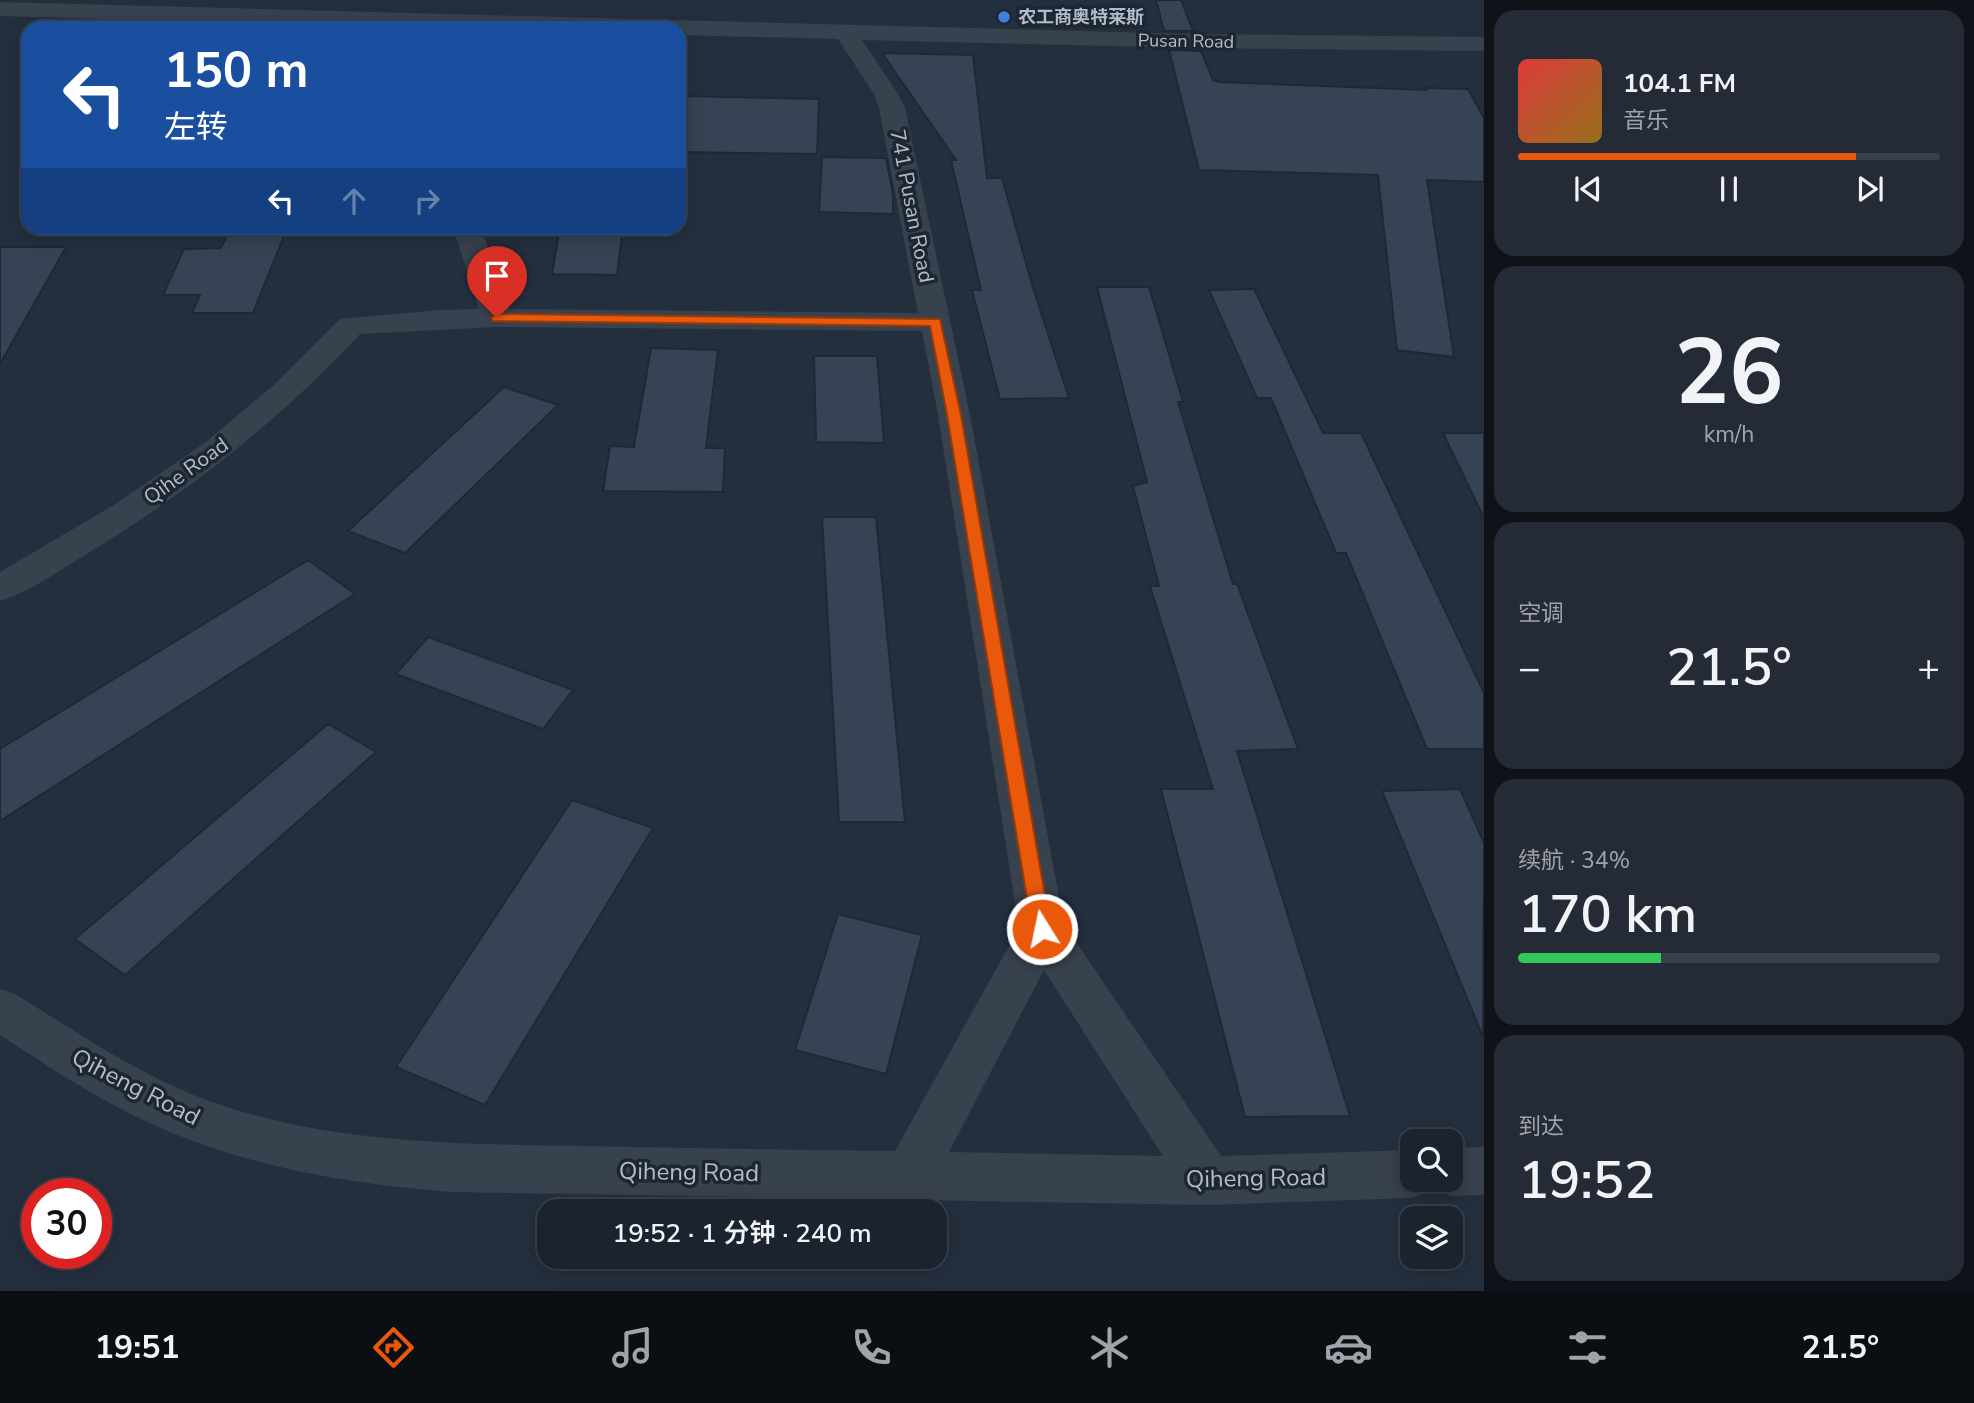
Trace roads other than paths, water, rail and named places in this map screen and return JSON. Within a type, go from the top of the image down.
[{"type":"street","points":[[0,9],[318,21]]},
{"type":"street","points":[[416,21],[476,11],[592,21]]},
{"type":"street","name":"Pusan Road","points":[[686,28],[1180,41],[1484,44]]},
{"type":"street","name":"741 Pusan Road","points":[[846,33],[886,94],[892,108],[954,415],[1042,929]]},
{"type":"street","points":[[469,235],[497,318],[936,322]]},
{"type":"street","name":"Qihe Road","points":[[0,588],[90,536],[184,474],[245,428],[301,379],[351,326],[497,318]]},
{"type":"street","points":[[909,1175],[1042,929],[1208,1181]]},
{"type":"street","name":"Qiheng Road","points":[[0,1010],[100,1074],[216,1128],[288,1148],[368,1162],[452,1168],[1208,1181],[1400,1174]]},
{"type":"street","points":[[1463,1172],[1484,1171]]},
{"type":"place","name":"农工商奥特莱斯","points":[[1004,17]]}]
